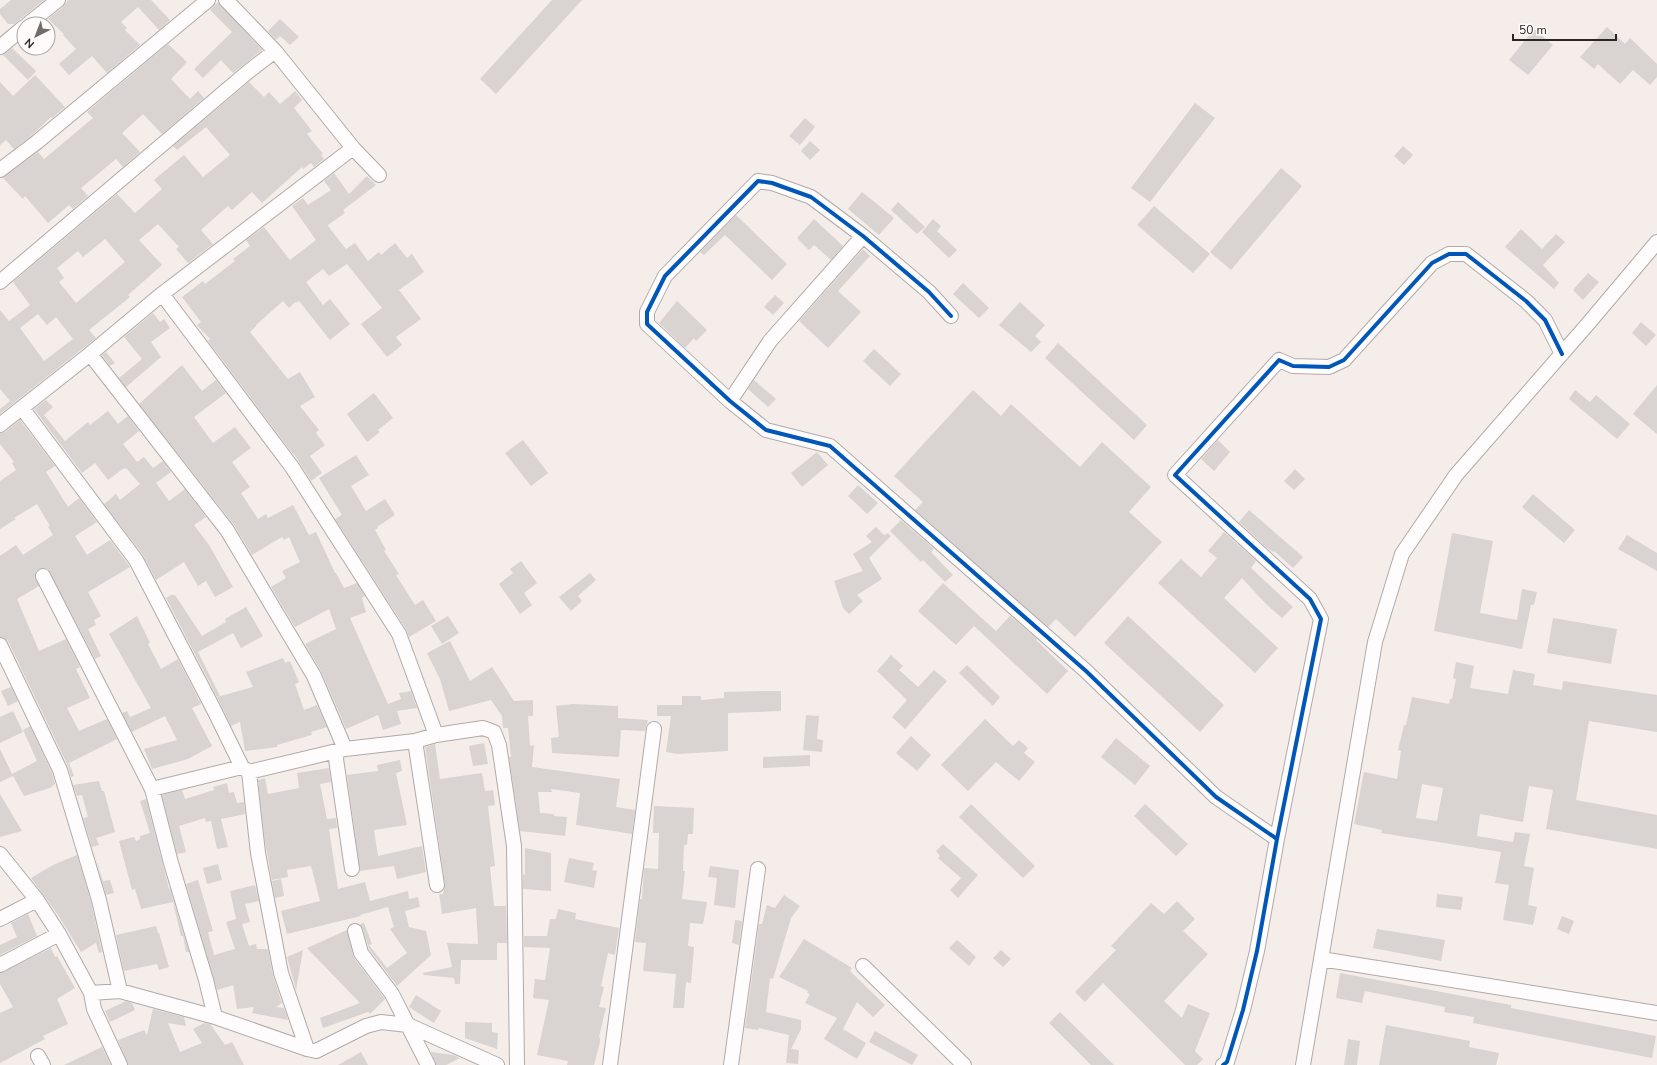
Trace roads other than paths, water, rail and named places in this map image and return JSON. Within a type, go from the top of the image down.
[{"type":"street","points":[[38,16],[58,0]]},
{"type":"street","points":[[0,170],[37,142],[208,0]]},
{"type":"street","points":[[226,0],[275,52],[353,148],[379,175]]},
{"type":"street","points":[[0,46],[16,33]]},
{"type":"street","points":[[0,282],[249,71],[275,52]]},
{"type":"street","points":[[0,425],[90,354],[162,294],[353,148]]},
{"type":"street","points":[[951,316],[929,292],[863,236],[811,197],[772,183],[758,181],[665,276],[647,312],[648,324],[730,400],[766,430],[830,446],[1086,672],[1216,797],[1277,839]]},
{"type":"street","points":[[730,400],[770,341],[863,236]]},
{"type":"street","points":[[1303,1065],[1375,642],[1402,554],[1456,475],[1562,354],[1657,242]]},
{"type":"street","points":[[1224,1065],[1227,1062],[1243,1010],[1257,951],[1277,839],[1321,619],[1310,599],[1175,475],[1279,360],[1293,366],[1329,367],[1344,360],[1432,263],[1449,254],[1466,254],[1526,301],[1546,320],[1562,354]]},
{"type":"street","points":[[162,294],[292,467],[399,634],[436,735]]},
{"type":"street","points":[[90,354],[227,530],[314,676],[340,751],[352,869]]},
{"type":"street","points":[[22,408],[136,560],[246,770],[258,853],[280,973],[307,1049]]},
{"type":"street","points":[[43,576],[152,788],[171,863],[206,980],[215,1017]]},
{"type":"street","points":[[0,645],[60,770],[99,900],[120,991]]},
{"type":"street","points":[[152,788],[340,751],[415,741],[436,735],[483,728],[494,732],[500,745],[514,846],[517,1065]]},
{"type":"street","points":[[610,1065],[654,729]]},
{"type":"street","points":[[415,741],[437,885]]},
{"type":"street","points":[[0,854],[37,900],[59,934],[91,993],[94,1009],[120,1065]]},
{"type":"street","points":[[731,1065],[758,869]]},
{"type":"street","points":[[0,919],[37,900]]},
{"type":"street","points":[[355,932],[361,953],[392,994],[428,1065]]},
{"type":"street","points":[[0,965],[59,934]]},
{"type":"street","points":[[1321,959],[1657,1013]]},
{"type":"street","points":[[863,966],[964,1065]]},
{"type":"street","points":[[91,993],[120,991],[215,1017],[316,1051],[366,1026],[381,1022],[408,1025],[497,1065]]}]
